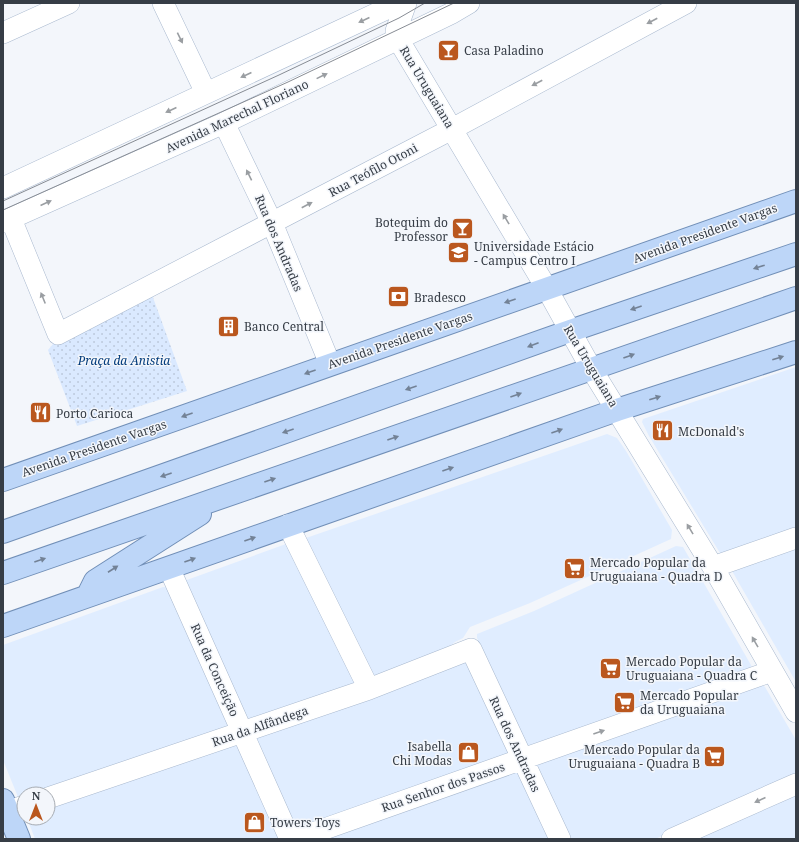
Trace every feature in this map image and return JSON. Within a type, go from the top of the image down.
[{"type":"main road","name":"Avenida Presidente Vargas","points":[[3,480],[796,201]]},
{"type":"main road","points":[[3,532],[570,331],[796,254]]},
{"type":"main road","points":[[3,573],[795,299]]},
{"type":"main road","points":[[3,626],[617,410],[796,352]]},
{"type":"main road","points":[[87,596],[95,581],[233,493]]},
{"type":"main road","points":[[9,808],[19,839]]},
{"type":"street","points":[[3,33],[69,3]]},
{"type":"street","points":[[164,3],[206,93]]},
{"type":"street","name":"Avenida Marechal Floriano","points":[[3,188],[206,93],[401,16],[469,3]]},
{"type":"street","name":"Rua Teófilo Otoni","points":[[7,221],[58,334],[452,129],[686,3]]},
{"type":"street","name":"Avenida Marechal Floriano","points":[[7,221],[224,123],[401,16]]},
{"type":"street","name":"Rua Uruguaiana","points":[[401,16],[452,129],[547,289],[592,370],[713,567],[796,712]]},
{"type":"street","name":"Rua dos Andradas","points":[[224,123],[272,223],[330,364]]},
{"type":"street","points":[[288,525],[369,689]]},
{"type":"street","points":[[713,567],[796,538]]},
{"type":"street","name":"Rua da Conceição","points":[[169,568],[290,839]]},
{"type":"street","name":"Rua dos Andradas","points":[[471,650],[560,839]]},
{"type":"street","name":"Rua da Alfândega","points":[[56,795],[369,689],[471,650]]},
{"type":"street","name":"Rua Senhor dos Passos","points":[[296,839],[772,671]]},
{"type":"street","points":[[672,839],[796,784]]},
{"type":"shaded area","points":[[796,367],[796,532],[724,555],[720,553],[649,436],[642,422],[643,419]]},
{"type":"shaded area","points":[[607,434],[617,438],[626,451],[672,530],[671,539],[530,603],[470,627],[463,638],[450,646],[373,679],[305,540],[306,538]]},
{"type":"shaded area","points":[[796,543],[796,682],[732,571]]},
{"type":"shaded area","points":[[286,544],[361,683],[250,724],[184,581]]},
{"type":"shaded area","name":"Mercado Popular da Uruguaiana - Quadra C","points":[[676,546],[683,547],[752,669],[704,691],[527,746],[477,638],[477,634],[534,611]]},
{"type":"shaded area","points":[[163,587],[170,588],[233,725],[56,791],[56,786],[16,786],[16,792],[3,760],[3,645]]},
{"type":"shaded area","points":[[466,659],[511,754],[298,834],[251,737]]},
{"type":"shaded area","points":[[761,684],[765,687],[796,740],[796,777],[655,839],[568,839],[535,767],[537,759]]},
{"type":"shaded area","points":[[236,739],[281,839],[35,839],[30,826],[56,826],[56,801]]},
{"type":"shaded area","points":[[515,766],[552,839],[305,839]]},
{"type":"shaded area","points":[[796,791],[796,839],[688,839]]},
{"type":"green space","name":"Praça da Anistia","points":[[151,292],[187,391],[77,426],[48,350],[58,338]]},
{"type":"tram line","points":[[3,201],[279,75],[399,18],[425,3]]},
{"type":"tram line","points":[[3,210],[288,82],[454,3]]},
{"type":"place","name":"Casa Paladino","points":[[448,50]]},
{"type":"place","name":"Botequim do Professor","points":[[463,229]]},
{"type":"place","name":"Universidade Estácio - Campus Centro I","points":[[459,253]]},
{"type":"place","name":"Bradesco","points":[[399,297]]},
{"type":"place","name":"Banco Central","points":[[229,326]]},
{"type":"place","name":"Porto Carioca","points":[[41,413]]},
{"type":"place","name":"McDonald's","points":[[662,431]]},
{"type":"place","name":"Mercado Popular da Uruguaiana - Quadra D","points":[[575,569]]},
{"type":"place","name":"Mercado Popular da Uruguaiana - Quadra C","points":[[610,668]]},
{"type":"place","name":"Mercado Popular da Uruguaiana","points":[[624,702]]},
{"type":"place","name":"Isabella Chi Modas","points":[[468,753]]},
{"type":"place","name":"Mercado Popular da Uruguaiana - Quadra B","points":[[715,756]]},
{"type":"place","name":"Towers Toys","points":[[254,822]]}]
